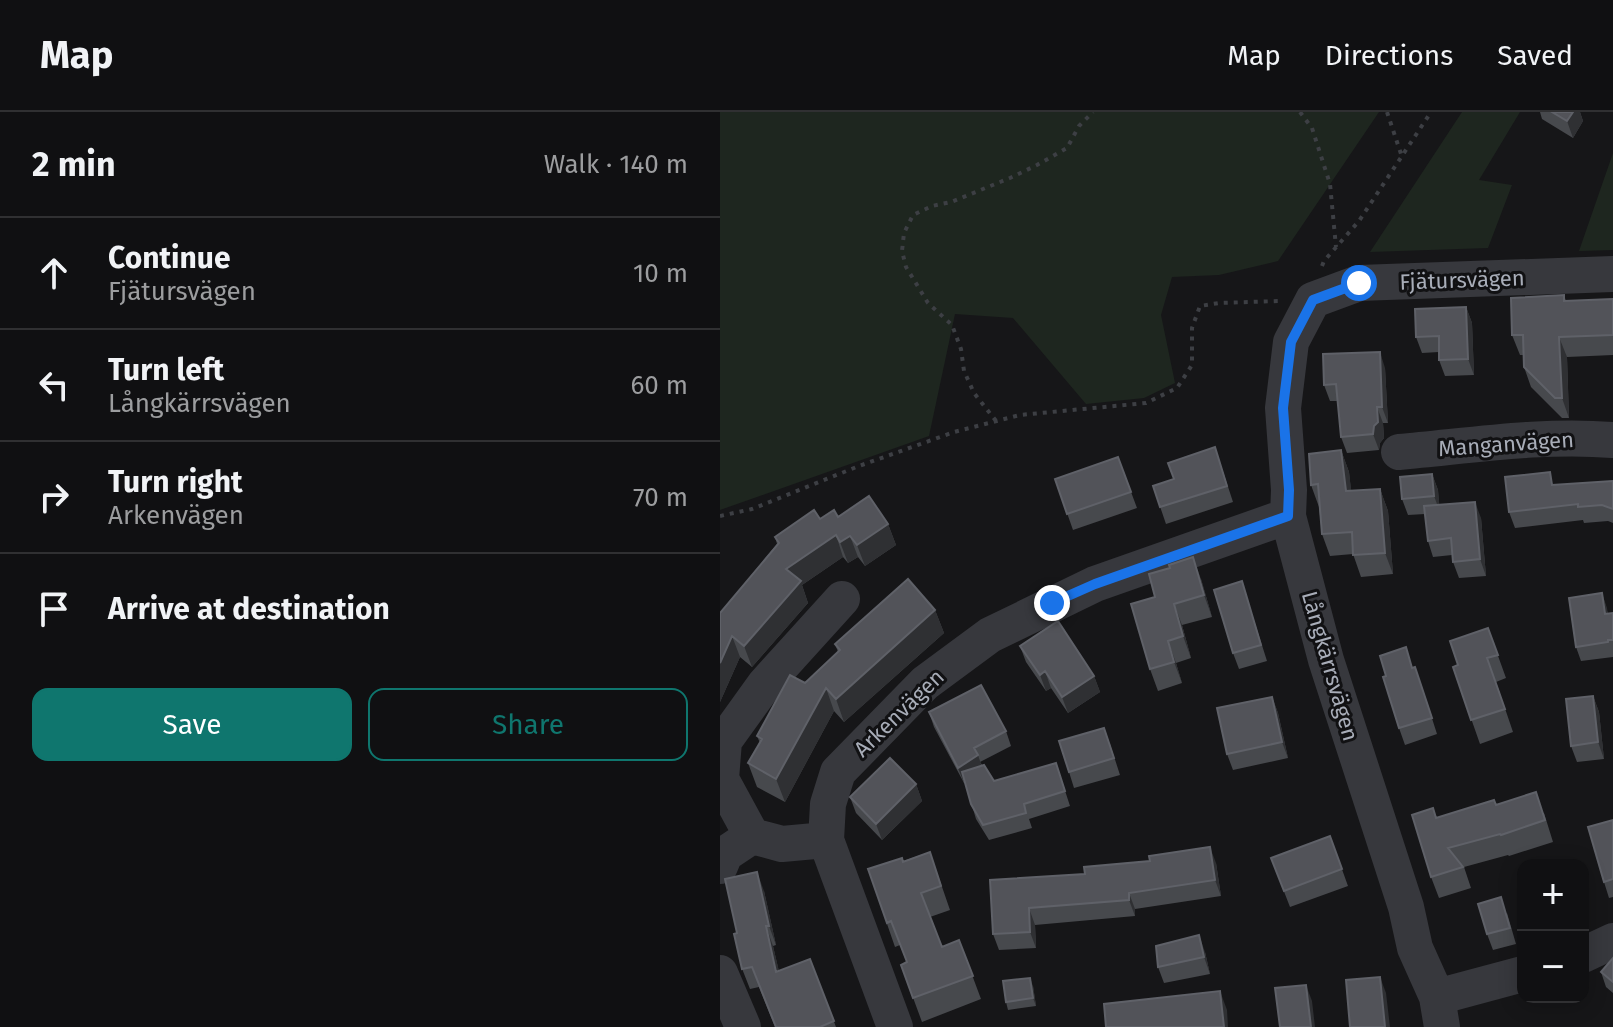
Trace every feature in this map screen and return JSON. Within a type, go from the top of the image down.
[{"type":"street","name":"Fjätursvägen","points":[[1313,300],[1359,283],[1613,274]]},
{"type":"street","name":"Långkärrsvägen","points":[[1313,300],[1291,342],[1283,408],[1288,516],[1326,660],[1406,907],[1415,948],[1439,1012]]},
{"type":"street","name":"Manganvägen","points":[[1399,452],[1520,441],[1613,440]]},
{"type":"street","name":"Arkenvägen","points":[[895,1027],[826,840],[828,804],[838,772],[925,683],[990,635],[1095,584],[1288,516]]},
{"type":"street","points":[[826,840],[782,844],[752,836],[721,779],[724,741],[765,684],[842,599]]},
{"type":"street","points":[[720,866],[725,854],[752,836]]},
{"type":"street","points":[[1589,952],[1613,941]]},
{"type":"street","points":[[720,973],[743,1027]]},
{"type":"street","points":[[1439,1012],[1517,977]]},
{"type":"path","points":[[996,421],[974,393],[964,371],[961,349],[952,325],[928,303],[906,267],[902,251],[904,233],[913,215],[1010,178],[1067,148],[1079,126],[1093,112]]},
{"type":"path","points":[[1300,112],[1312,128],[1330,184],[1336,247]]},
{"type":"path","points":[[1387,112],[1402,157]]},
{"type":"path","points":[[720,516],[752,509],[954,432],[1020,415],[1146,403],[1177,388],[1192,365],[1192,328],[1200,306],[1313,300],[1324,261],[1359,221],[1431,112]]},
{"type":"shaded area","points":[[720,112],[1379,112],[1278,261],[1219,275],[1172,277],[1161,315],[1175,383],[1144,398],[1086,404],[1013,318],[955,314],[929,436],[720,510]]},
{"type":"shaded area","points":[[1462,112],[1520,112],[1479,180],[1512,185],[1488,248],[1370,252]]},
{"type":"shaded area","points":[[1613,153],[1613,250],[1579,251]]},
{"type":"building","points":[[1552,112],[1573,112],[1567,121]]},
{"type":"building","points":[[1564,295],[1564,301],[1613,299],[1613,335],[1559,337],[1562,398],[1555,398],[1524,367],[1523,335],[1512,335],[1511,298]]},
{"type":"building","points":[[1466,307],[1468,359],[1439,360],[1439,336],[1416,337],[1415,309]]},
{"type":"building","points":[[1380,352],[1382,407],[1377,407],[1378,422],[1373,434],[1341,437],[1336,384],[1324,385],[1323,354]]},
{"type":"building","points":[[1215,447],[1227,486],[1160,507],[1153,486],[1174,479],[1168,463]]},
{"type":"building","points":[[1341,450],[1346,491],[1380,489],[1385,553],[1353,555],[1352,532],[1322,534],[1318,484],[1311,485],[1309,454]]},
{"type":"building","points":[[1118,457],[1131,492],[1067,514],[1055,479]]},
{"type":"building","points":[[1550,472],[1552,485],[1613,481],[1613,509],[1602,505],[1578,507],[1578,504],[1509,512],[1505,477]]},
{"type":"building","points":[[1432,474],[1434,496],[1402,499],[1400,477]]},
{"type":"building","points":[[869,496],[888,524],[857,545],[850,536],[840,542],[836,535],[786,569],[801,581],[744,646],[732,636],[720,663],[720,613],[779,543],[775,537],[814,510],[820,519],[834,510],[838,517]]},
{"type":"building","points":[[1475,502],[1480,559],[1453,562],[1451,538],[1428,541],[1424,506]]},
{"type":"building","points":[[1193,557],[1204,595],[1174,604],[1183,636],[1168,641],[1174,662],[1150,669],[1131,604],[1155,597],[1149,574]]},
{"type":"building","points":[[908,579],[935,610],[836,699],[826,688],[776,779],[748,763],[762,739],[757,736],[790,675],[805,683],[840,650],[835,644]]},
{"type":"building","points":[[1242,581],[1261,645],[1233,653],[1214,590]]},
{"type":"building","points":[[1602,593],[1605,614],[1613,613],[1613,640],[1576,647],[1569,598]]},
{"type":"building","points":[[1058,621],[1094,676],[1062,697],[1045,671],[1040,675],[1020,646]]},
{"type":"building","points":[[1488,628],[1498,655],[1487,658],[1505,709],[1471,720],[1453,667],[1458,665],[1450,641]]},
{"type":"building","points":[[1406,647],[1432,718],[1399,728],[1383,677],[1386,676],[1380,656]]},
{"type":"building","points":[[981,685],[1006,731],[974,748],[978,755],[958,768],[929,712]]},
{"type":"building","points":[[1593,696],[1598,742],[1571,746],[1566,699]]},
{"type":"building","points":[[1272,697],[1282,742],[1227,754],[1217,708]]},
{"type":"building","points":[[1104,728],[1114,758],[1069,772],[1059,741]]},
{"type":"building","points":[[890,758],[916,784],[876,824],[850,797]]},
{"type":"building","points":[[1056,763],[1065,791],[1024,804],[1026,813],[983,825],[971,804],[962,772],[984,765],[994,781]]},
{"type":"building","points":[[1536,792],[1545,820],[1448,848],[1463,867],[1431,877],[1412,815],[1433,808],[1436,818],[1494,800],[1496,805]]},
{"type":"building","points":[[1613,820],[1613,879],[1604,882],[1588,827]]},
{"type":"building","points":[[1330,836],[1342,869],[1284,891],[1271,858]]},
{"type":"building","points":[[1210,847],[1215,880],[1129,893],[1129,900],[1029,908],[1030,932],[993,934],[990,880],[1085,874],[1084,867],[1150,861],[1149,856]]},
{"type":"building","points":[[930,852],[941,886],[921,893],[942,947],[959,940],[973,976],[913,998],[901,965],[907,962],[891,921],[887,923],[868,869],[902,858],[903,862]]},
{"type":"building","points":[[757,872],[776,972],[810,959],[834,1021],[820,1027],[776,1027],[752,967],[742,969],[725,879]]},
{"type":"building","points":[[1501,897],[1510,928],[1487,934],[1478,904]]},
{"type":"building","points":[[1199,935],[1204,957],[1158,967],[1156,946]]},
{"type":"building","points":[[1613,958],[1613,982],[1601,972]]},
{"type":"building","points":[[1380,977],[1385,1027],[1350,1027],[1346,980]]},
{"type":"building","points":[[1030,978],[1033,998],[1006,1002],[1003,981]]},
{"type":"building","points":[[1306,985],[1311,1027],[1280,1027],[1275,988]]},
{"type":"building","points":[[1220,991],[1224,1027],[1106,1027],[1104,1004]]},
{"type":"route","points":[[1052,603],[1095,584],[1288,516],[1283,408],[1291,342],[1313,300],[1359,283]]}]
